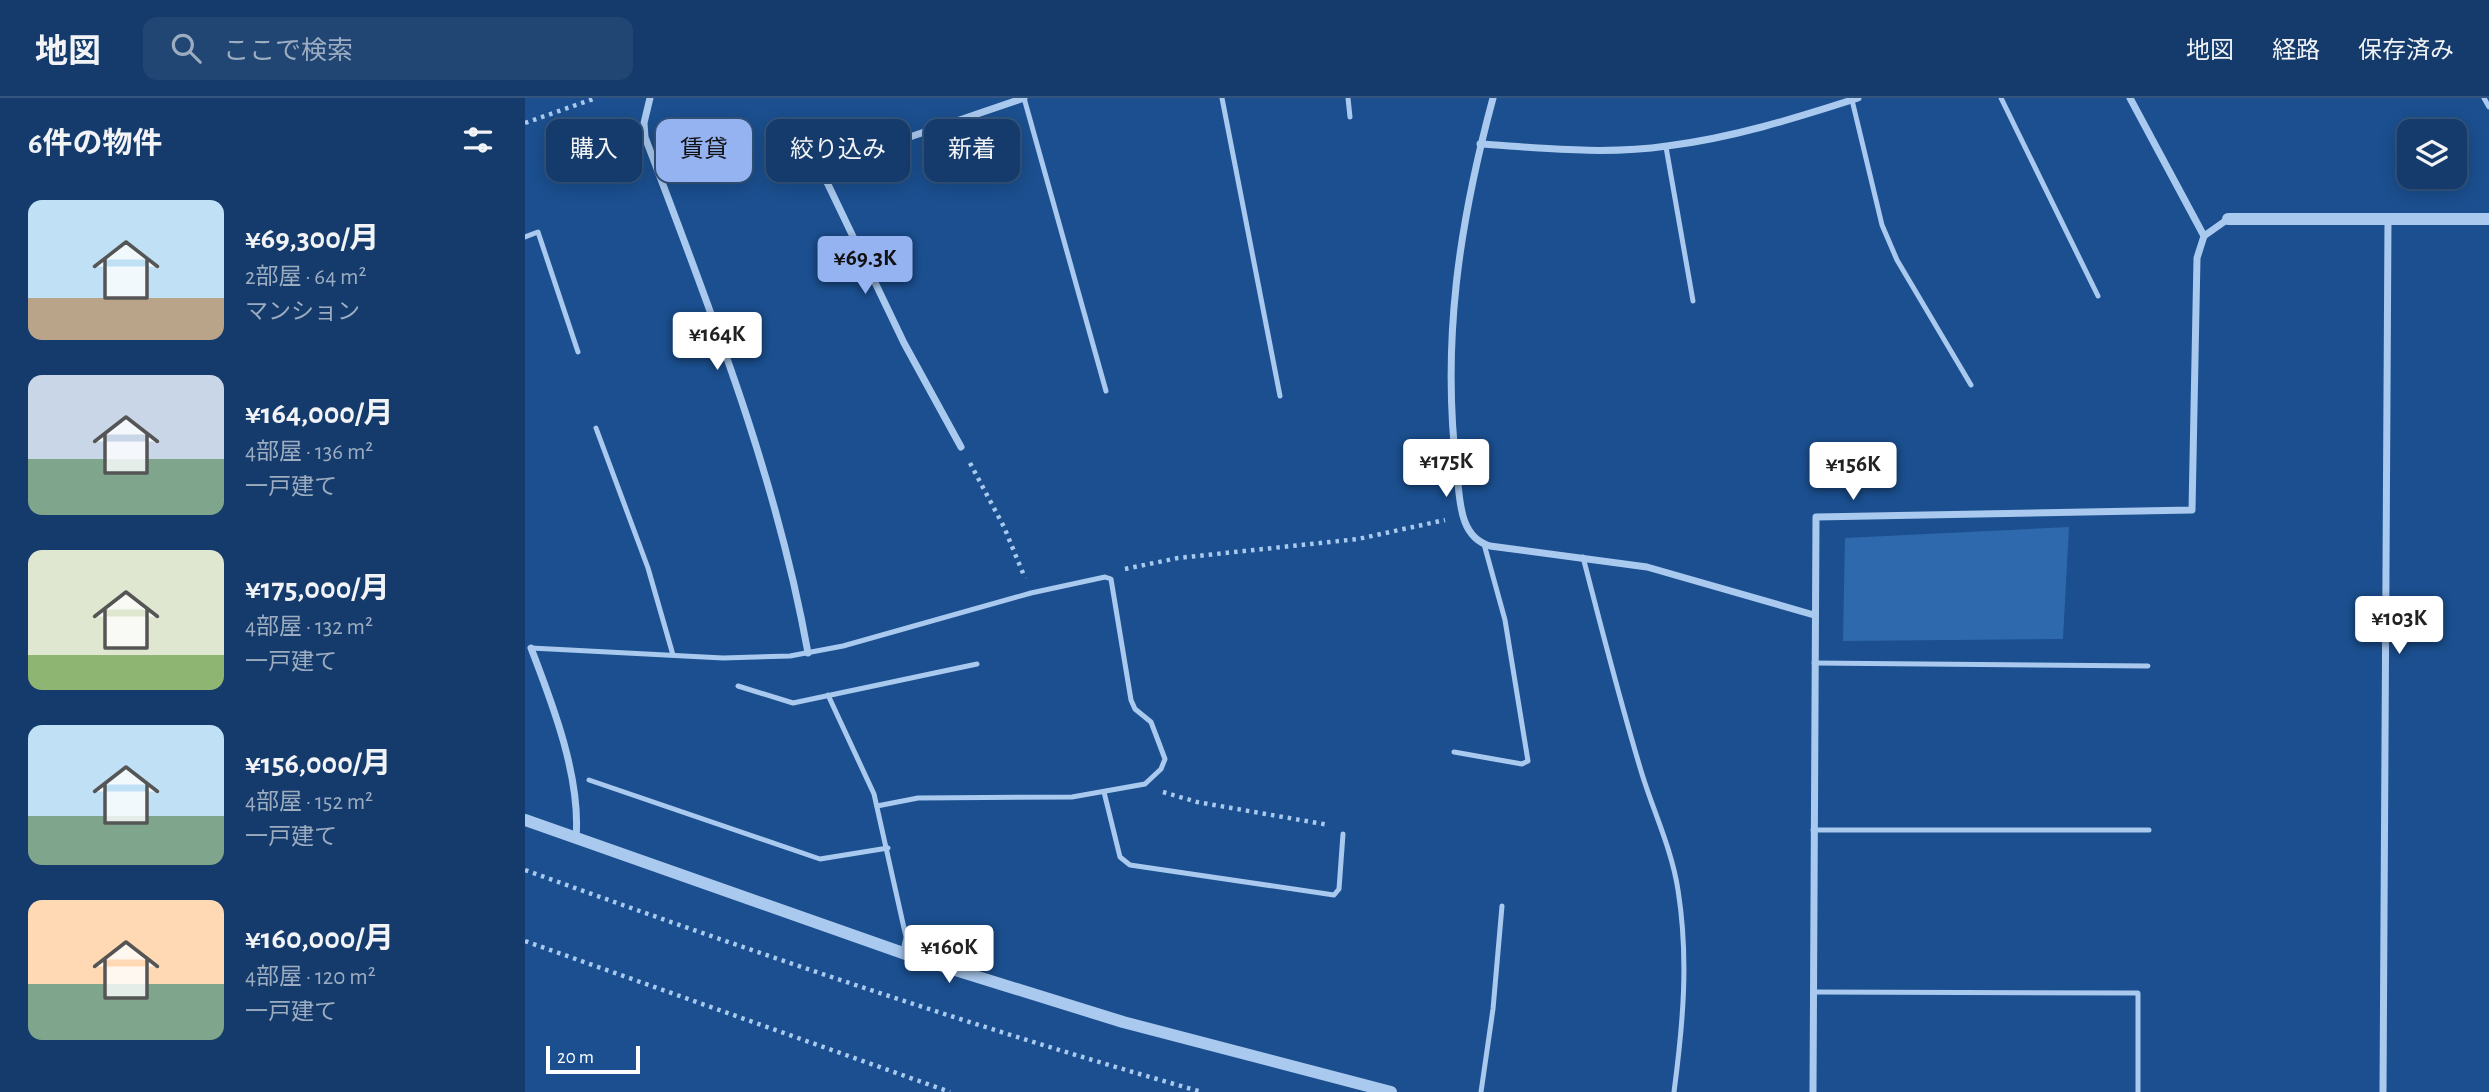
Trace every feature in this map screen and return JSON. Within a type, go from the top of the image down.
[{"type":"street","points":[[650,98],[644,123],[645,138],[713,317],[764,465],[787,549],[808,653]]},
{"type":"street","points":[[910,137],[1024,98]]},
{"type":"street","points":[[1493,98],[1480,144],[1460,245],[1450,332],[1449,377],[1463,516],[1473,537],[1484,544],[1647,567],[1814,615]]},
{"type":"street","points":[[2130,98],[2204,236]]},
{"type":"street","points":[[1480,144],[1589,151],[1666,147],[1774,123],[1855,99]]},
{"type":"street","points":[[827,182],[904,343],[961,447]]},
{"type":"street","points":[[1813,1092],[1816,517],[2192,510],[2197,258],[2204,236],[2228,219],[2489,219]]},
{"type":"street","points":[[2383,1092],[2388,219]]},
{"type":"street","points":[[531,648],[571,773],[579,808],[576,838]]},
{"type":"street","points":[[525,820],[902,953],[1123,1022],[1391,1092]]},
{"type":"lane","points":[[1024,98],[1106,391]]},
{"type":"lane","points":[[1222,98],[1280,396]]},
{"type":"lane","points":[[1348,98],[1350,117]]},
{"type":"lane","points":[[2001,98],[2098,296]]},
{"type":"lane","points":[[2484,98],[2489,107]]},
{"type":"lane","points":[[1855,99],[1882,225],[1897,260],[1971,385]]},
{"type":"lane","points":[[1666,147],[1693,301]]},
{"type":"lane","points":[[525,237],[538,232],[578,352]]},
{"type":"lane","points":[[596,428],[647,568],[673,655]]},
{"type":"lane","points":[[1454,752],[1522,764],[1528,761],[1505,620],[1484,544]]},
{"type":"lane","points":[[1583,557],[1642,775],[1666,841],[1678,890],[1685,986],[1674,1092]]},
{"type":"lane","points":[[531,648],[756,658],[808,653],[881,637],[1031,593],[1105,577],[1111,579],[1114,584],[1131,700],[1135,709],[1151,722],[1165,759],[1161,769],[1145,784],[1104,792],[1050,799],[902,798],[877,806]]},
{"type":"lane","points":[[1814,663],[2148,666]]},
{"type":"lane","points":[[737,686],[793,703],[977,664]]},
{"type":"lane","points":[[828,695],[877,806],[906,937],[902,953]]},
{"type":"lane","points":[[589,780],[820,859],[888,848]]},
{"type":"lane","points":[[1104,792],[1120,857],[1130,865],[1334,895],[1339,889],[1343,834]]},
{"type":"lane","points":[[1813,830],[2149,830]]},
{"type":"lane","points":[[1481,1092],[1493,1009],[1502,906]]},
{"type":"lane","points":[[1813,992],[2138,993],[2138,1092]]},
{"type":"path","points":[[525,123],[596,98]]},
{"type":"path","points":[[961,447],[1004,527],[1031,593]]},
{"type":"path","points":[[1105,577],[1126,568],[1178,558],[1358,539],[1463,516]]},
{"type":"path","points":[[1145,784],[1197,802],[1339,827],[1343,834]]},
{"type":"path","points":[[525,870],[748,950],[1048,1048],[1202,1092]]},
{"type":"path","points":[[525,941],[950,1092]]},
{"type":"shaded area","points":[[2069,527],[2063,639],[1843,641],[1845,538]]}]
